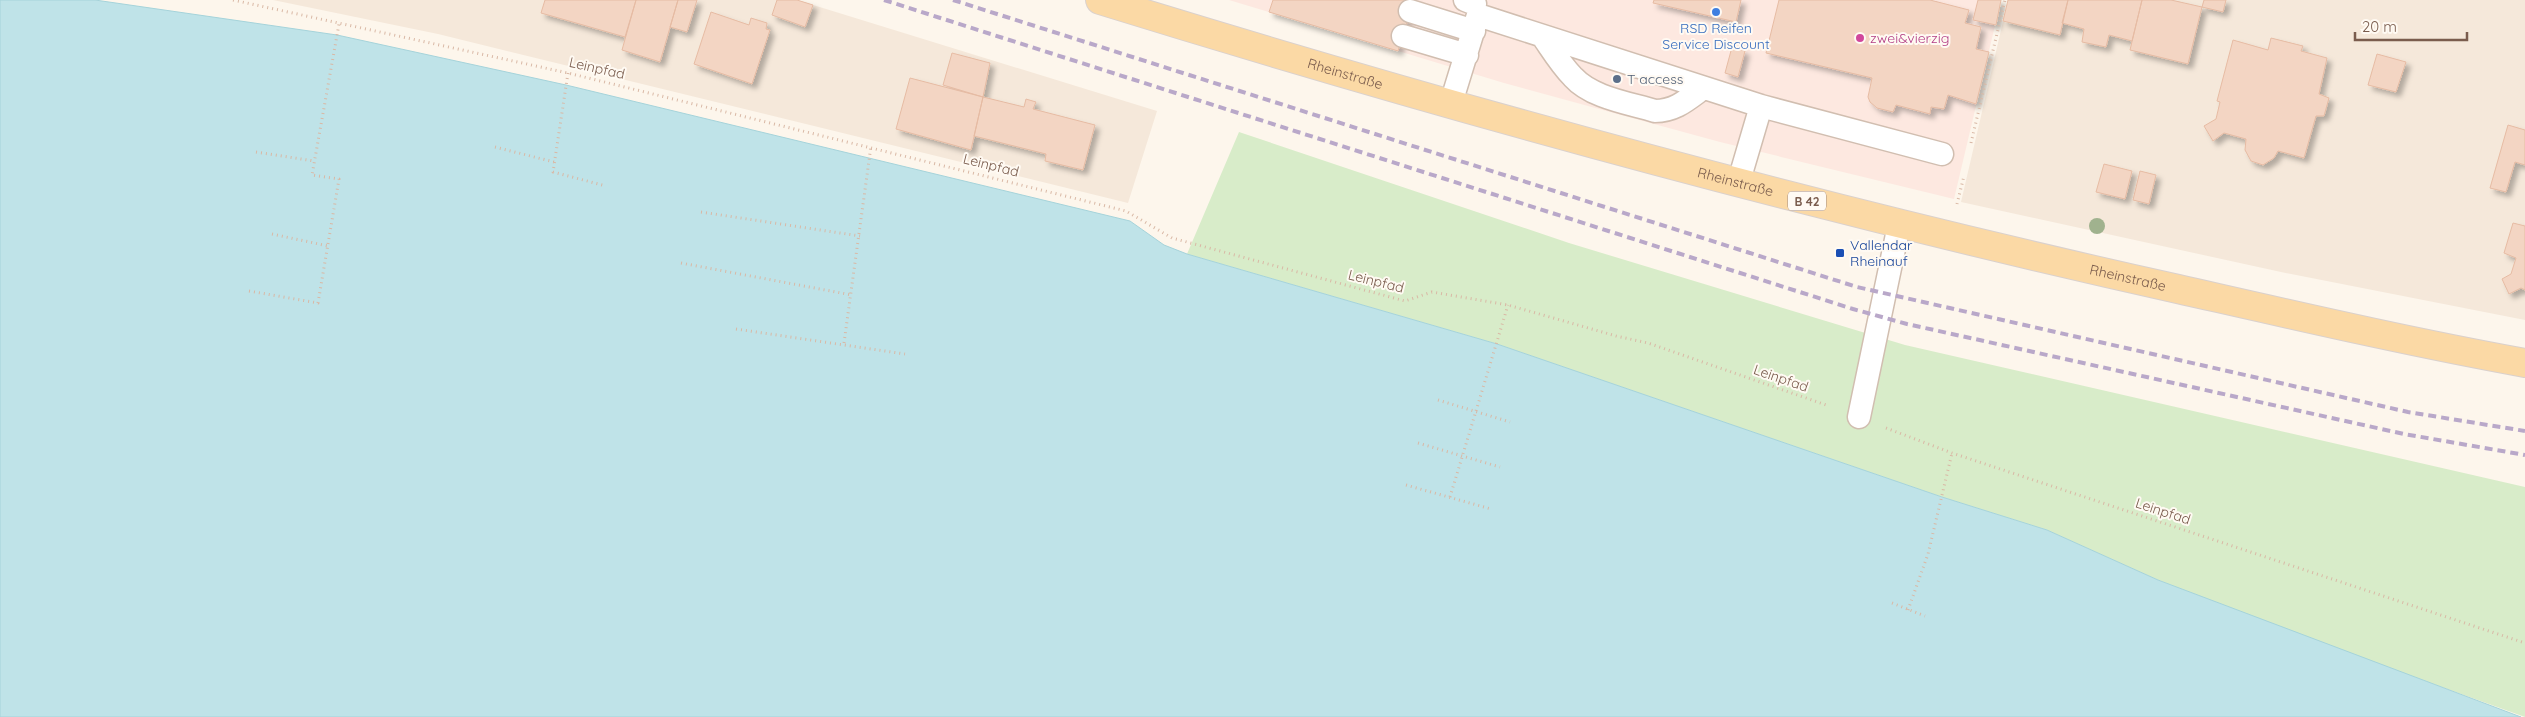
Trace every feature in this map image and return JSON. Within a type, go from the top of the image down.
[{"type":"main road","name":"Rheinstraße","points":[[1101,0],[1594,146],[1738,184],[1899,225],[2288,314],[2525,363]]},
{"type":"lane","points":[[1451,103],[1467,55],[1473,10]]},
{"type":"lane","points":[[1410,11],[1473,10],[1543,36],[1702,89],[1942,154]]},
{"type":"lane","points":[[1403,36],[1467,55]]},
{"type":"lane","points":[[1543,36],[1573,78],[1586,88],[1598,93],[1655,111],[1665,111],[1677,107],[1702,89]]},
{"type":"lane","points":[[1738,184],[1761,106]]},
{"type":"lane","points":[[1859,417],[1899,225]]},
{"type":"path","name":"Leinpfad","points":[[233,0],[568,72],[1126,211],[1172,238],[1405,301],[1432,292],[1508,305],[1616,336],[1648,343],[1859,417],[1952,453],[2525,643]]},
{"type":"path","points":[[1969,152],[2005,0]]},
{"type":"path","points":[[249,291],[318,303],[339,179],[312,175],[339,24]]},
{"type":"path","points":[[568,72],[553,172],[606,186]]},
{"type":"path","points":[[844,343],[871,158],[871,146]]},
{"type":"path","points":[[495,147],[554,162]]},
{"type":"path","points":[[256,152],[314,161]]},
{"type":"path","points":[[1950,237],[1965,171]]},
{"type":"path","points":[[701,212],[860,236]]},
{"type":"path","points":[[272,234],[328,246]]},
{"type":"path","points":[[681,263],[852,295]]},
{"type":"path","points":[[1450,497],[1508,305]]},
{"type":"path","points":[[736,329],[844,343],[906,354]]},
{"type":"path","points":[[1438,400],[1510,422]]},
{"type":"path","points":[[1418,443],[1500,467]]},
{"type":"path","points":[[1908,610],[1928,554],[1952,453]]},
{"type":"path","points":[[1406,485],[1491,509]]},
{"type":"path","points":[[1892,603],[1925,616]]},
{"type":"shaded area","points":[[273,0],[797,0],[1157,111],[1128,203],[438,34]]},
{"type":"shaded area","points":[[1229,0],[2001,0],[1954,199],[1720,142],[1504,83]]},
{"type":"shaded area","points":[[2008,0],[2525,0],[2525,320],[2281,272],[1961,202]]},
{"type":"green space","points":[[1239,132],[1569,243],[1905,345],[2525,487],[2525,717],[2350,654],[2158,580],[2047,530],[1942,497],[1497,344],[1187,254]]},
{"type":"water","points":[[0,0],[95,0],[337,35],[566,85],[1130,221],[1164,245],[1187,254],[1497,344],[1942,497],[2047,530],[2158,580],[2521,717],[0,717]]},
{"type":"building","points":[[545,0],[636,0],[625,37],[541,13]]},
{"type":"building","points":[[636,0],[678,0],[660,62],[622,50]]},
{"type":"building","points":[[678,0],[697,0],[687,32],[670,27]]},
{"type":"building","points":[[777,0],[797,0],[813,5],[805,27],[772,15]]},
{"type":"building","points":[[1273,0],[1414,0],[1398,51],[1269,12]]},
{"type":"building","name":"RSD Reifen Service Discount","points":[[1654,0],[1741,0],[1736,22],[1653,3]]},
{"type":"building","points":[[1779,0],[1930,0],[1969,10],[1965,23],[1981,27],[1976,49],[1989,52],[1976,104],[1948,95],[1944,109],[1931,107],[1930,114],[1896,105],[1893,112],[1877,108],[1870,102],[1868,97],[1872,78],[1766,53]]},
{"type":"building","points":[[1978,0],[2001,0],[1996,25],[1973,20]]},
{"type":"building","points":[[2008,0],[2068,0],[2060,35],[2003,21]]},
{"type":"building","points":[[2068,0],[2142,0],[2132,41],[2109,35],[2106,47],[2082,42],[2084,29],[2062,23]]},
{"type":"building","points":[[2142,0],[2171,0],[2202,7],[2188,64],[2130,50]]},
{"type":"building","points":[[2204,0],[2226,0],[2223,12],[2202,7]]},
{"type":"building","points":[[711,12],[749,25],[751,18],[767,23],[766,29],[770,30],[752,84],[694,64]]},
{"type":"building","points":[[2271,38],[2303,46],[2301,51],[2327,58],[2319,94],[2329,98],[2324,116],[2316,116],[2304,158],[2278,151],[2274,158],[2263,165],[2251,161],[2245,150],[2246,139],[2224,133],[2213,141],[2204,126],[2216,119],[2220,102],[2217,101],[2233,40],[2268,50]]},
{"type":"building","points":[[1732,47],[1745,51],[1738,77],[1725,73]]},
{"type":"building","points":[[952,53],[990,63],[983,97],[943,85]]},
{"type":"building","points":[[2377,54],[2406,62],[2396,92],[2368,85]]},
{"type":"building","points":[[910,78],[983,97],[971,150],[896,129]]},
{"type":"building","points":[[983,97],[1024,107],[1026,99],[1036,102],[1033,109],[1095,125],[1083,170],[1045,161],[1046,154],[974,136]]},
{"type":"building","points":[[2508,125],[2525,130],[2525,165],[2515,162],[2506,192],[2490,188]]},
{"type":"building","points":[[2104,164],[2132,171],[2125,199],[2096,192]]},
{"type":"building","points":[[2140,171],[2156,175],[2149,204],[2133,200]]},
{"type":"building","points":[[2513,223],[2525,226],[2525,290],[2521,288],[2509,294],[2502,279],[2511,274],[2516,258],[2504,253]]},
{"type":"railway","points":[[884,0],[1853,309],[1907,324],[2404,434],[2525,455]]},
{"type":"railway","points":[[953,0],[1857,287],[2408,412],[2525,431]]},
{"type":"place","name":"RSD Reifen Service Discount","points":[[1716,12]]},
{"type":"place","name":"zwei&vierzig","points":[[1860,38]]},
{"type":"place","name":"T access","points":[[1617,79]]},
{"type":"place","name":"Vallendar Rheinauf","points":[[1840,253]]}]
